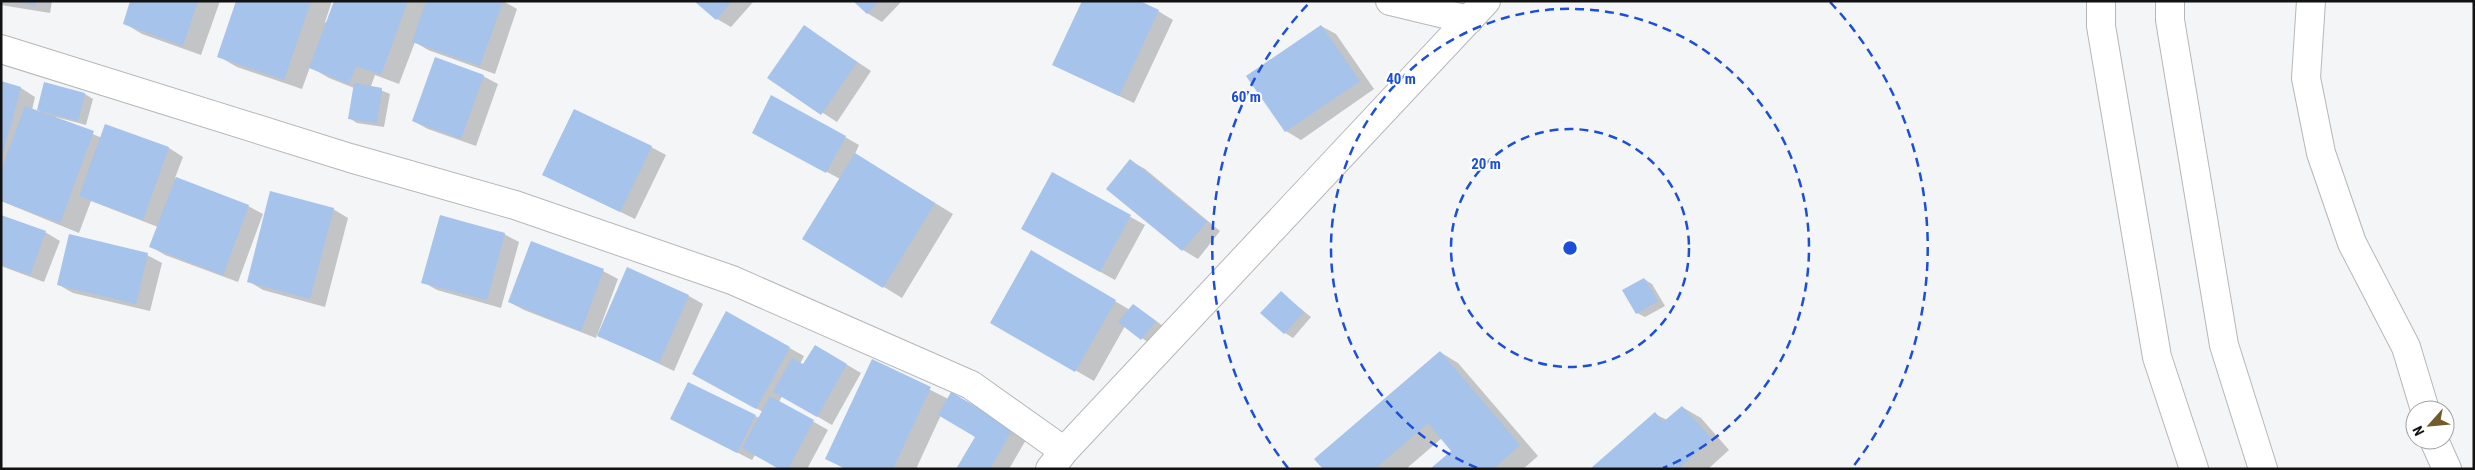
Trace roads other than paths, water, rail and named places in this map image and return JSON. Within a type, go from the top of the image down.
[{"type":"main road","points":[[1390,1],[1478,11]]},
{"type":"main road","points":[[2101,1],[2101,26],[2157,357],[2194,469]]},
{"type":"main road","points":[[2170,1],[2170,20],[2224,345],[2263,469]]},
{"type":"main road","points":[[2311,1],[2306,78],[2320,153],[2352,243],[2406,347],[2422,400]]},
{"type":"main road","points":[[1,49],[350,158],[515,204],[732,280],[971,385],[1057,460],[1478,11]]},
{"type":"main road","points":[[2438,450],[2447,469]]}]
